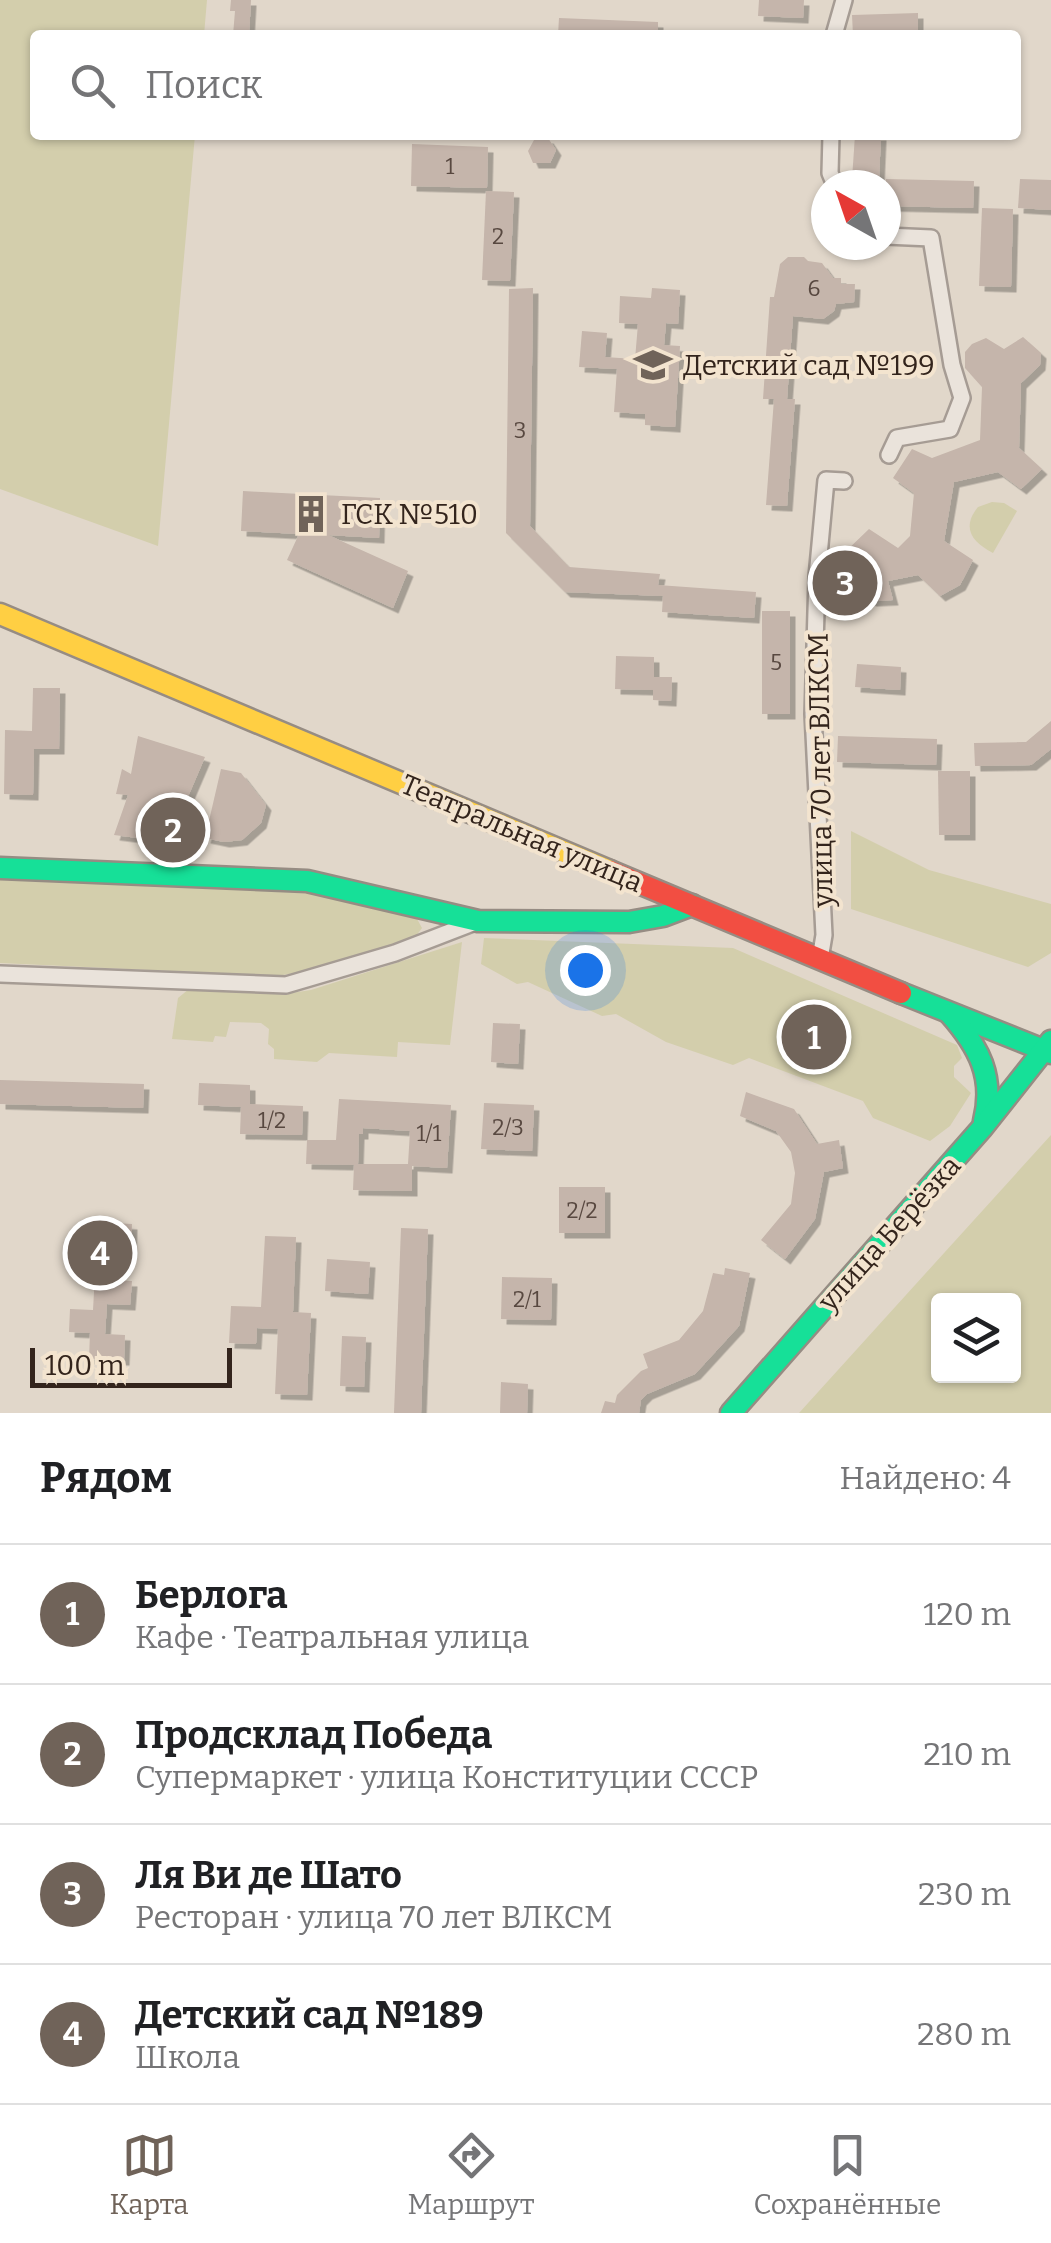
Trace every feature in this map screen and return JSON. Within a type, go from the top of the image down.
[{"type":"main road","name":"Театральная улица","points":[[0,614],[950,1014],[1049,1048]]},
{"type":"main road","points":[[0,868],[292,879],[338,886],[478,921],[629,922],[663,916],[692,905]]},
{"type":"main road","points":[[950,1014],[974,1040],[989,1072],[990,1103],[982,1128]]},
{"type":"main road","name":"улица Берёзка","points":[[731,1413],[1049,1048]]},
{"type":"street","points":[[835,30],[844,0]]},
{"type":"street","points":[[830,170],[832,140]]},
{"type":"street","points":[[889,455],[897,438],[950,429],[962,398],[952,365],[931,238],[901,237]]},
{"type":"street","name":"улица 70 лет ВЛКСМ","points":[[820,960],[824,918],[814,714],[817,577],[826,480],[844,482]]},
{"type":"street","points":[[0,974],[286,984],[395,953],[478,921]]},
{"type":"shaded area","points":[[0,0],[207,0],[204,30],[30,30],[30,140],[195,140],[158,546],[0,489]]},
{"type":"shaded area","points":[[1004,503],[1017,511],[993,553],[979,544],[970,528],[978,507]]},
{"type":"shaded area","points":[[851,831],[929,870],[1051,904],[1051,953],[1028,967],[851,909]]},
{"type":"shaded area","points":[[0,880],[325,892],[416,917],[422,928],[416,936],[315,970],[276,976],[0,963]]},
{"type":"shaded area","points":[[484,938],[733,948],[957,1045],[962,1058],[954,1066],[954,1077],[971,1093],[950,1126],[930,1141],[873,1118],[863,1101],[749,1058],[733,1065],[666,1042],[616,1014],[602,1016],[528,982],[517,984],[481,964]]},
{"type":"shaded area","points":[[462,942],[450,1045],[398,1042],[397,1057],[329,1053],[317,1062],[274,1059],[274,1049],[268,1044],[269,1029],[261,1023],[230,1022],[226,1037],[215,1036],[213,1042],[172,1039],[178,998],[189,989],[291,993],[311,990]]},
{"type":"shaded area","points":[[1051,1135],[1051,1413],[799,1413]]},
{"type":"building","points":[[231,0],[251,0],[249,30],[233,30],[235,11],[230,11]]},
{"type":"building","points":[[759,0],[804,0],[803,18],[758,16]]},
{"type":"building","points":[[918,13],[918,30],[853,30],[852,15]]},
{"type":"building","points":[[559,18],[658,22],[658,30],[558,30]]},
{"type":"building","points":[[534,140],[549,140],[556,150],[550,163],[533,163],[528,151]]},
{"type":"building","points":[[855,140],[881,140],[879,170],[853,170]]},
{"type":"building","points":[[412,144],[488,147],[487,188],[411,186]]},
{"type":"building","points":[[901,179],[974,181],[973,208],[901,206]]},
{"type":"building","points":[[1020,179],[1051,180],[1051,210],[1018,208]]},
{"type":"building","points":[[486,191],[514,192],[510,281],[482,280]]},
{"type":"building","points":[[982,208],[1013,209],[1011,287],[979,286]]},
{"type":"building","points":[[788,257],[822,263],[833,278],[841,278],[841,284],[855,284],[854,302],[836,304],[834,311],[823,319],[793,316],[787,399],[795,399],[787,506],[766,505],[774,399],[763,399],[770,297],[774,297],[780,264]]},
{"type":"building","points":[[533,288],[530,526],[569,567],[660,574],[658,585],[756,592],[754,618],[662,612],[663,596],[565,592],[506,533],[509,289]]},
{"type":"building","points":[[652,288],[680,290],[678,324],[666,323],[664,345],[680,346],[675,427],[645,425],[645,414],[614,412],[617,369],[579,367],[582,331],[607,333],[605,357],[635,359],[638,324],[619,323],[620,296],[651,298]]},
{"type":"building","points":[[1023,337],[1041,353],[1040,365],[1021,383],[1019,448],[1042,469],[1021,489],[998,472],[954,482],[944,541],[973,560],[960,585],[940,596],[918,575],[888,581],[893,600],[871,601],[856,591],[842,597],[831,580],[830,559],[844,553],[869,529],[898,548],[910,536],[914,493],[893,478],[912,449],[932,458],[980,440],[982,387],[965,368],[965,352],[986,338],[1004,349]]},
{"type":"building","points":[[243,491],[380,498],[379,538],[328,535],[408,571],[393,608],[287,560],[299,534],[241,531]]},
{"type":"building","points":[[762,611],[790,611],[790,714],[762,714]]},
{"type":"building","points":[[616,656],[654,657],[654,677],[672,677],[671,701],[653,700],[653,690],[615,689]]},
{"type":"building","points":[[857,664],[901,667],[900,690],[855,687]]},
{"type":"building","points":[[33,688],[60,688],[59,749],[34,749],[33,795],[4,794],[5,730],[32,731]]},
{"type":"building","points":[[1051,721],[1051,749],[1031,765],[975,766],[974,743],[1026,742]]},
{"type":"building","points":[[138,736],[205,757],[187,799],[186,844],[114,835],[128,795],[116,794],[122,769],[131,774]]},
{"type":"building","points":[[838,736],[937,739],[936,765],[837,762]]},
{"type":"building","points":[[221,769],[241,773],[266,805],[261,823],[242,840],[205,838]]},
{"type":"building","points":[[938,771],[970,771],[970,835],[939,835]]},
{"type":"building","points":[[493,1023],[520,1024],[518,1064],[491,1062]]},
{"type":"building","points":[[0,1080],[144,1084],[143,1108],[0,1104]]},
{"type":"building","points":[[199,1083],[250,1085],[250,1104],[303,1106],[302,1135],[240,1134],[241,1107],[198,1105]]},
{"type":"building","points":[[746,1092],[794,1109],[817,1144],[839,1140],[843,1168],[824,1172],[815,1219],[785,1259],[761,1240],[791,1204],[795,1173],[791,1152],[776,1131],[740,1116]]},
{"type":"building","points":[[339,1099],[451,1105],[447,1168],[412,1166],[412,1191],[353,1190],[354,1165],[306,1164],[307,1140],[336,1140]],"holes":[[[363,1128],[410,1131],[408,1164],[358,1164],[359,1134],[363,1134]]]},
{"type":"building","points":[[484,1103],[534,1105],[532,1151],[481,1149]]},
{"type":"building","points":[[559,1187],[605,1187],[605,1233],[559,1233]]},
{"type":"building","points":[[96,1222],[132,1224],[131,1250],[108,1249],[106,1280],[132,1281],[130,1305],[107,1304],[105,1334],[125,1335],[124,1360],[89,1359],[90,1333],[69,1332],[70,1309],[93,1310],[95,1274],[70,1273],[71,1247],[95,1248]]},
{"type":"building","points":[[401,1228],[428,1229],[421,1413],[394,1413]]},
{"type":"building","points":[[265,1236],[296,1237],[293,1312],[311,1313],[307,1395],[275,1394],[278,1329],[257,1328],[256,1344],[229,1343],[231,1306],[261,1307]]},
{"type":"building","points":[[327,1259],[370,1262],[368,1294],[325,1291]]},
{"type":"building","points":[[725,1268],[750,1273],[739,1326],[695,1374],[647,1394],[641,1400],[639,1413],[601,1413],[605,1401],[615,1403],[617,1395],[648,1368],[643,1354],[679,1340],[703,1311],[713,1273],[724,1275]]},
{"type":"building","points":[[502,1277],[552,1278],[551,1320],[501,1319]]},
{"type":"building","points":[[342,1336],[366,1337],[364,1387],[340,1386]]},
{"type":"building","points":[[501,1382],[528,1384],[527,1413],[500,1413]]},
{"type":"traffic: fast","points":[[0,868],[307,881],[478,921],[629,922],[663,916],[692,905]]},
{"type":"traffic: fast","points":[[901,993],[1051,1053]]},
{"type":"traffic: fast","points":[[950,1014],[982,1063],[987,1090],[984,1121]]},
{"type":"traffic: fast","points":[[731,1413],[982,1128],[1051,1041]]},
{"type":"traffic: slow","points":[[0,614],[610,871]]},
{"type":"traffic: jam","points":[[610,871],[901,993]]},
{"type":"place","name":"Детский сад №199","points":[[653,365]]},
{"type":"place","name":"ГСК №510","points":[[311,514]]},
{"type":"place","name":"Ля Ви де Шато","points":[[845,583]]},
{"type":"place","name":"Продсклад Победа","points":[[173,830]]},
{"type":"place","name":"Берлога","points":[[814,1037]]},
{"type":"place","name":"Детский сад №189","points":[[100,1253]]}]
